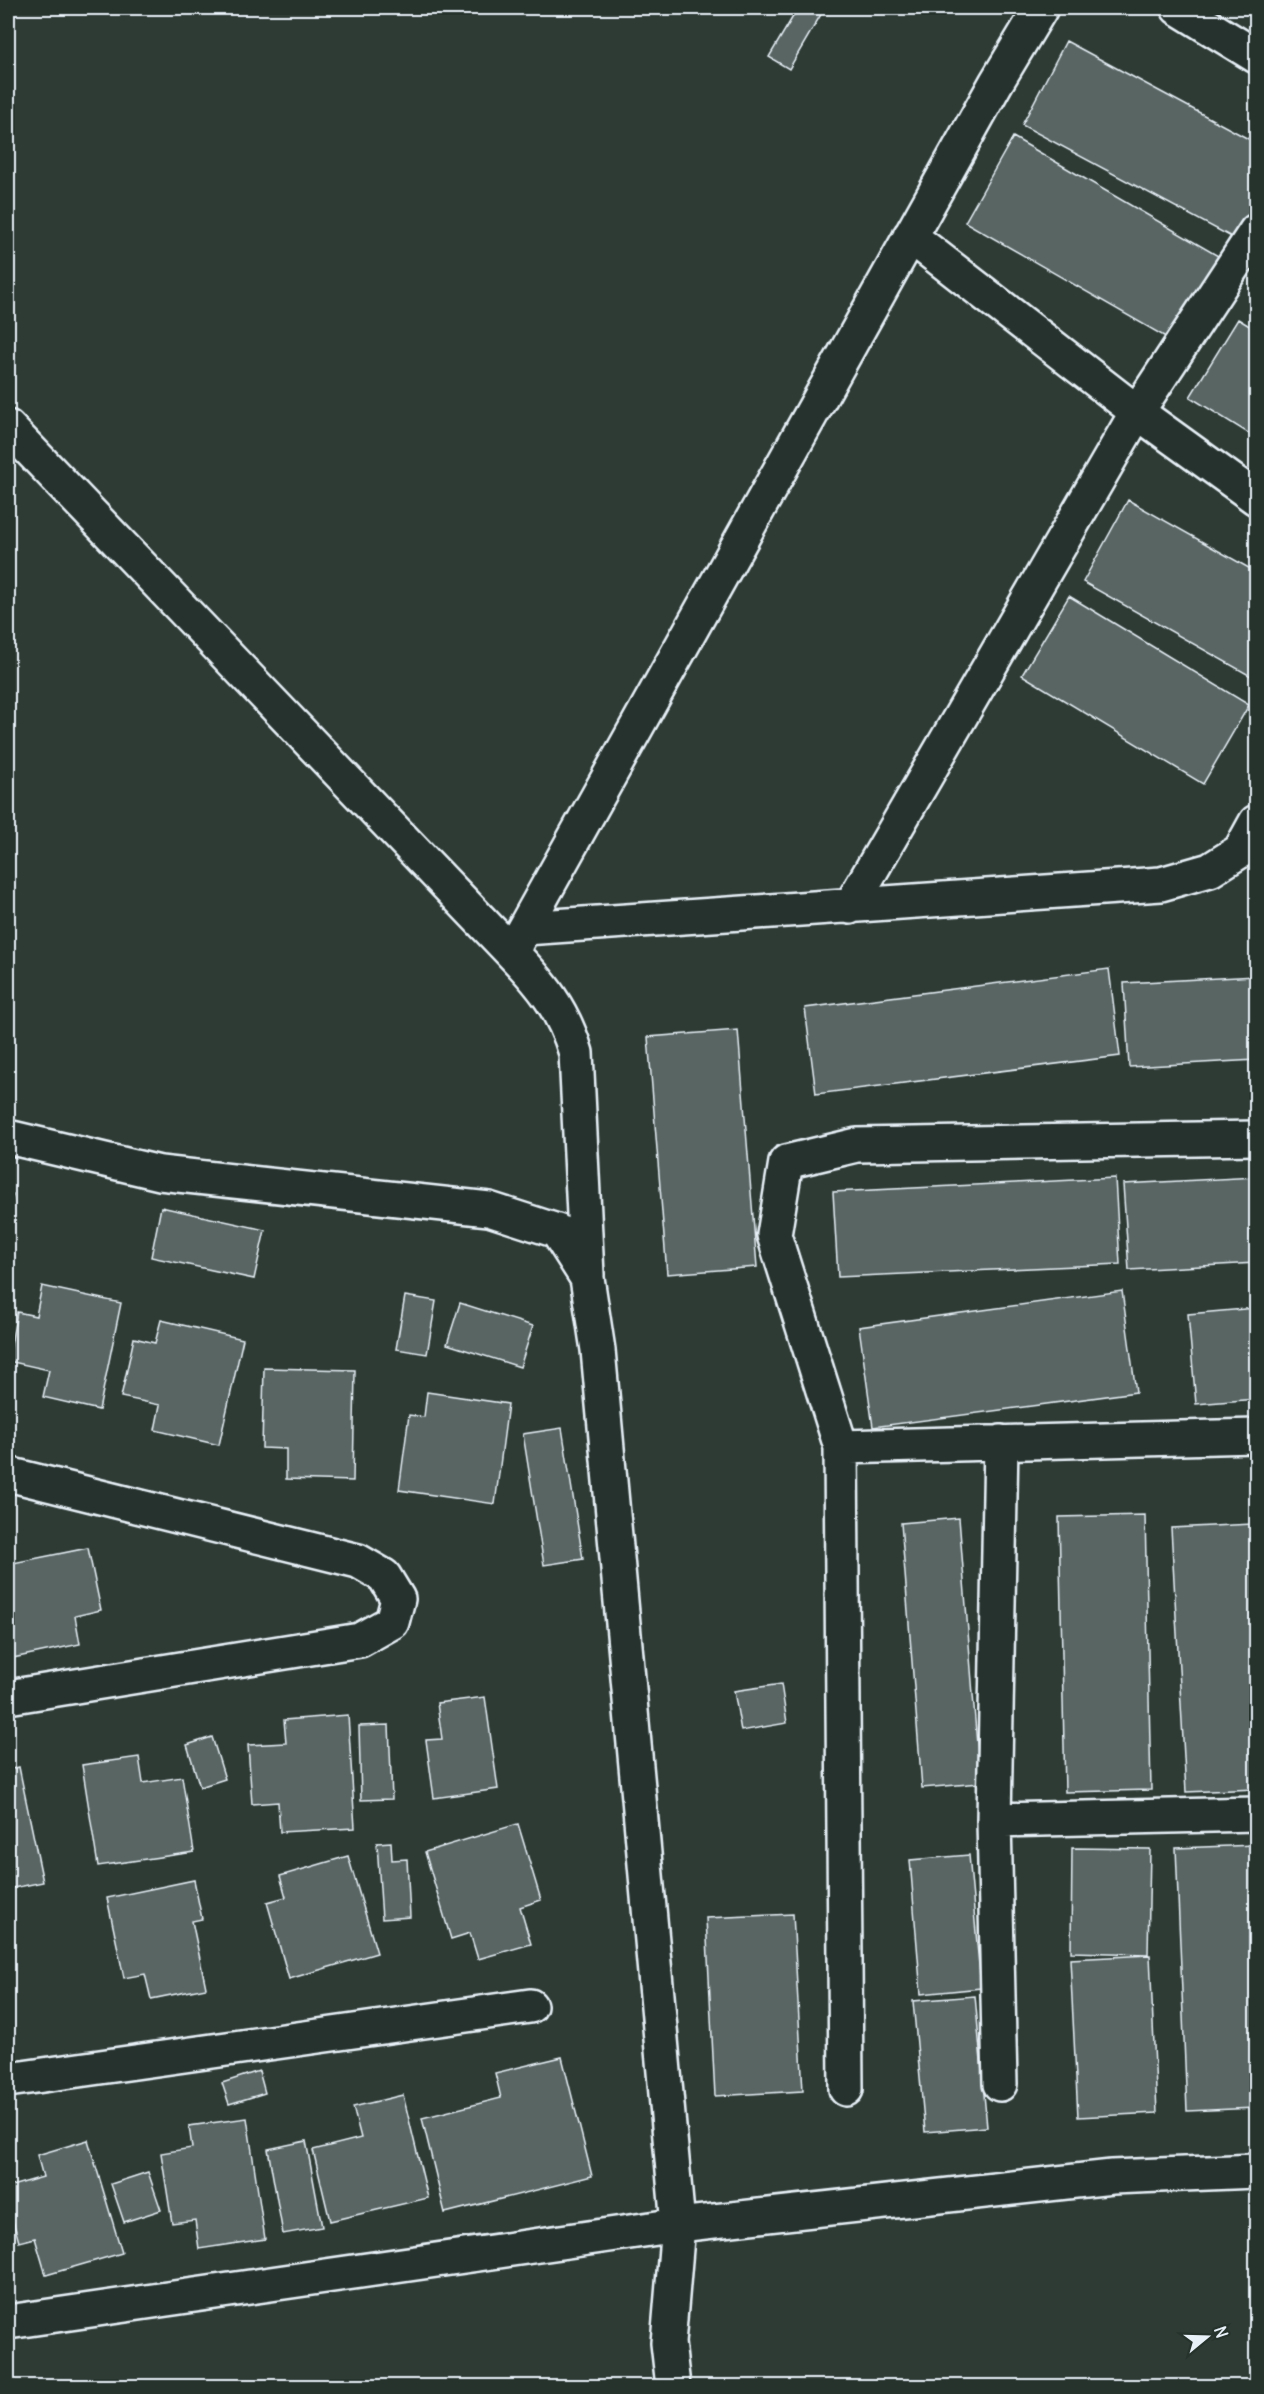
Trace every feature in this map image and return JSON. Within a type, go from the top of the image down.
[{"type":"street","points":[[518,940],[910,236],[1041,8]]},
{"type":"street","points":[[1178,8],[1257,56]]},
{"type":"street","points":[[849,907],[1137,412],[1257,231]]},
{"type":"street","points":[[910,236],[1137,412],[1257,498]]},
{"type":"street","points":[[8,427],[518,940],[539,981],[557,1006],[569,1030],[576,1053],[587,1278],[598,1350],[678,2225],[668,2343],[673,2386]]},
{"type":"street","points":[[518,940],[849,907],[1161,884],[1210,870],[1240,851],[1257,822]]},
{"type":"street","points":[[8,1137],[160,1173],[489,1209],[557,1231],[587,1278]]},
{"type":"street","points":[[846,2089],[841,1447],[774,1235],[786,1162],[857,1145],[1257,1137]]},
{"type":"street","points":[[841,1447],[1257,1436]]},
{"type":"street","points":[[1000,2084],[994,1820],[1001,1443]]},
{"type":"street","points":[[8,1474],[358,1561],[384,1576],[398,1599],[392,1622],[360,1640],[8,1697]]},
{"type":"street","points":[[994,1820],[1257,1814]]},
{"type":"street","points":[[8,2079],[530,2006]]},
{"type":"street","points":[[8,2322],[678,2225],[1112,2177],[1257,2171]]},
{"type":"building","points":[[798,8],[818,8],[823,11],[789,69],[769,57]]},
{"type":"building","points":[[1066,41],[1256,143],[1256,202],[1237,240],[1022,125]]},
{"type":"building","points":[[1013,137],[1225,260],[1176,343],[965,222]]},
{"type":"building","points":[[1238,319],[1256,330],[1256,438],[1190,397]]},
{"type":"building","points":[[1128,500],[1256,572],[1256,679],[1083,582]]},
{"type":"building","points":[[1069,596],[1249,705],[1203,784],[1022,675]]},
{"type":"building","points":[[1109,969],[1120,1056],[816,1094],[805,1008]]},
{"type":"building","points":[[1256,976],[1256,1060],[1129,1067],[1124,983]]},
{"type":"building","points":[[738,1030],[757,1267],[667,1274],[648,1037]]},
{"type":"building","points":[[1256,1177],[1256,1263],[1129,1270],[1123,1184]]},
{"type":"building","points":[[1115,1178],[1120,1264],[838,1277],[833,1192]]},
{"type":"building","points":[[8,1193],[13,1195],[8,1216]]},
{"type":"building","points":[[161,1207],[265,1230],[254,1279],[151,1257]]},
{"type":"building","points":[[42,1286],[121,1303],[99,1410],[43,1397],[49,1370],[8,1361],[17,1312],[36,1316]]},
{"type":"building","points":[[1122,1291],[1136,1392],[873,1427],[859,1327]]},
{"type":"building","points":[[405,1296],[436,1301],[427,1354],[396,1349]]},
{"type":"building","points":[[460,1303],[533,1326],[520,1367],[447,1344]]},
{"type":"building","points":[[1256,1308],[1256,1399],[1196,1404],[1188,1314]]},
{"type":"building","points":[[161,1320],[243,1339],[219,1445],[155,1430],[160,1405],[121,1397],[134,1338],[155,1343]]},
{"type":"building","points":[[264,1368],[355,1370],[353,1481],[286,1479],[286,1449],[262,1448]]},
{"type":"building","points":[[427,1392],[508,1404],[495,1504],[399,1490],[409,1415],[424,1417]]},
{"type":"building","points":[[562,1428],[583,1559],[544,1565],[523,1434]]},
{"type":"building","points":[[1145,1515],[1151,1790],[1065,1792],[1059,1517]]},
{"type":"building","points":[[959,1518],[980,1783],[922,1788],[901,1523]]},
{"type":"building","points":[[1253,1524],[1256,1593],[1256,1789],[1186,1792],[1171,1528]]},
{"type":"building","points":[[88,1548],[101,1610],[75,1616],[80,1644],[8,1659],[8,1564]]},
{"type":"building","points":[[781,1684],[787,1723],[741,1731],[734,1691]]},
{"type":"building","points":[[485,1697],[498,1789],[434,1798],[426,1740],[442,1739],[437,1703]]},
{"type":"building","points":[[348,1715],[355,1828],[280,1832],[278,1802],[252,1804],[248,1745],[286,1743],[284,1720]]},
{"type":"building","points":[[389,1725],[392,1799],[361,1800],[359,1726]]},
{"type":"building","points":[[212,1737],[225,1779],[200,1787],[187,1745]]},
{"type":"building","points":[[139,1757],[143,1783],[182,1777],[194,1852],[98,1866],[82,1765]]},
{"type":"building","points":[[19,1767],[43,1882],[8,1889],[8,1770]]},
{"type":"building","points":[[518,1824],[541,1900],[520,1907],[531,1944],[478,1959],[470,1933],[451,1939],[425,1852]]},
{"type":"building","points":[[391,1842],[392,1860],[407,1859],[410,1917],[382,1919],[377,1843]]},
{"type":"building","points":[[1256,1845],[1256,2108],[1187,2111],[1176,1848]]},
{"type":"building","points":[[1072,1848],[1150,1849],[1148,1954],[1071,1952]]},
{"type":"building","points":[[969,1855],[981,1988],[921,1994],[910,1860]]},
{"type":"building","points":[[348,1856],[377,1953],[289,1979],[267,1902],[286,1897],[280,1876]]},
{"type":"building","points":[[194,1880],[202,1919],[192,1921],[206,1988],[151,1999],[145,1974],[124,1978],[107,1898]]},
{"type":"building","points":[[793,1914],[803,2091],[715,2096],[706,1918]]},
{"type":"building","points":[[1150,1955],[1157,2113],[1078,2117],[1070,1959]]},
{"type":"building","points":[[975,1996],[987,2127],[925,2132],[913,2001]]},
{"type":"building","points":[[562,2057],[592,2176],[445,2213],[422,2118],[501,2098],[495,2073]]},
{"type":"building","points":[[259,2071],[265,2093],[229,2104],[222,2083]]},
{"type":"building","points":[[403,2095],[428,2198],[330,2221],[313,2150],[361,2138],[353,2107]]},
{"type":"building","points":[[247,2118],[265,2239],[199,2249],[195,2220],[172,2223],[161,2153],[192,2148],[189,2126]]},
{"type":"building","points":[[88,2140],[122,2253],[46,2275],[35,2238],[19,2242],[8,2203],[8,2187],[43,2177],[37,2155]]},
{"type":"building","points":[[306,2141],[322,2227],[283,2234],[268,2149]]},
{"type":"building","points":[[148,2172],[161,2210],[124,2222],[111,2184]]}]
